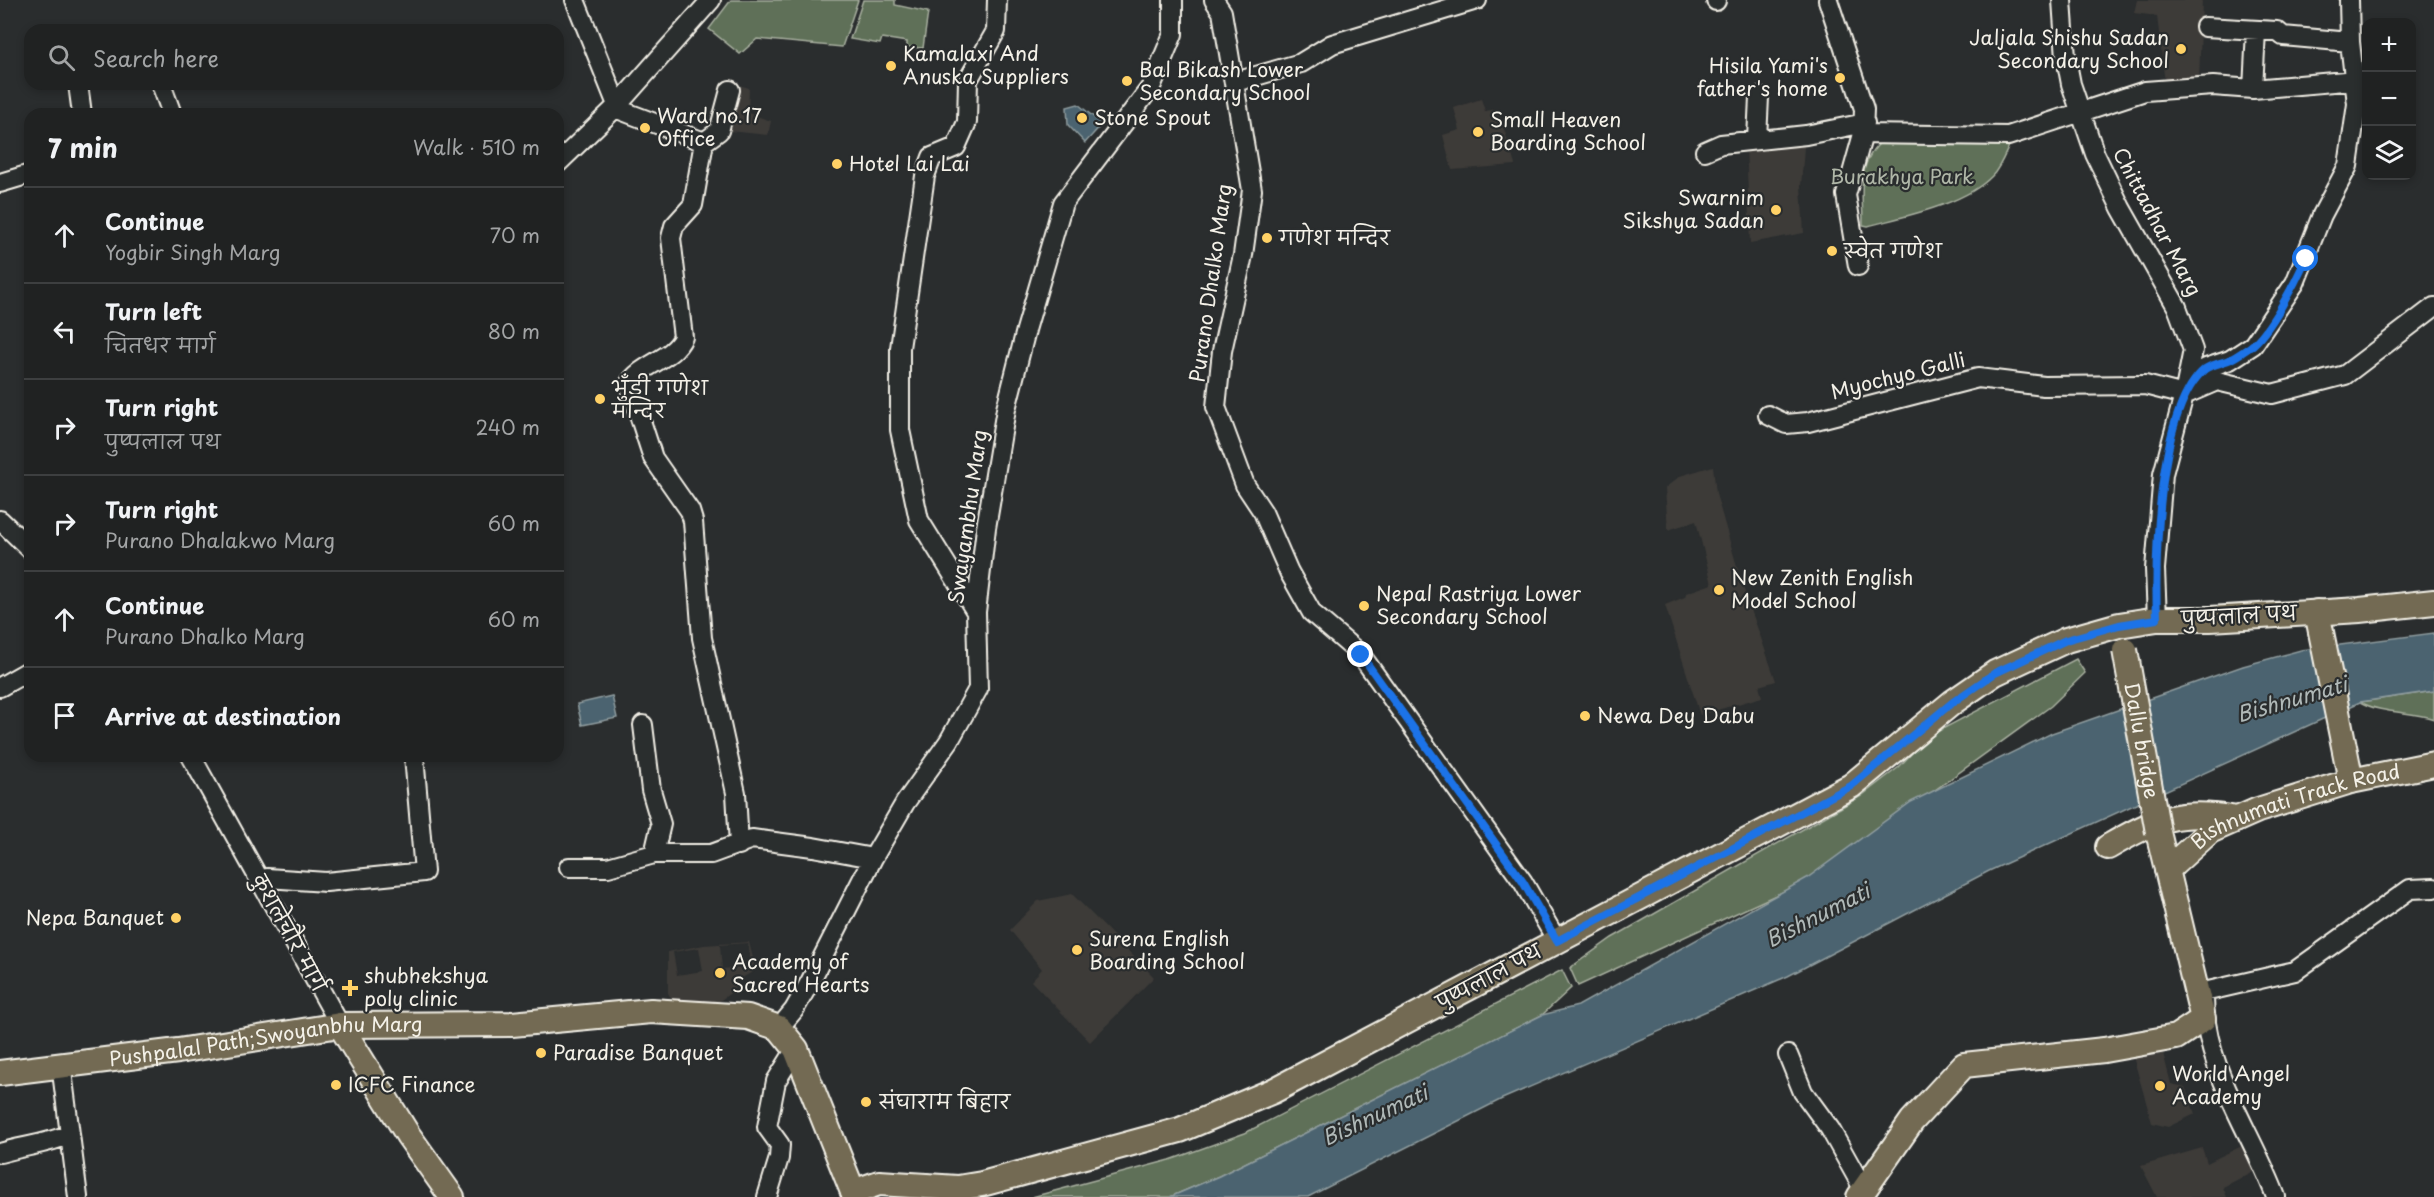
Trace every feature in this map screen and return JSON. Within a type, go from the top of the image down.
[{"type":"main road","name":"पुष्पलाल पथ","points":[[854,1195],[879,1183],[958,1188],[982,1184],[1180,1130],[1274,1091],[1851,786],[1953,702],[1995,673],[2066,640],[2119,625],[2157,619],[2318,619],[2434,602]]},
{"type":"main road","points":[[2318,619],[2351,781]]},
{"type":"main road","name":"Dallu bridge","points":[[2119,625],[2158,832],[2203,1019]]},
{"type":"main road","name":"Bishnumati Track Road","points":[[2167,870],[2210,831],[2258,810],[2351,781],[2434,764]]},
{"type":"main road","points":[[2108,847],[2149,823],[2206,813],[2237,819]]},
{"type":"main road","name":"Pushpalal Path;Swoyanbhu Marg","points":[[0,1073],[178,1051],[340,1025],[512,1024],[651,1011],[748,1017],[779,1028]]},
{"type":"main road","points":[[1861,1194],[1912,1120],[1964,1065],[2104,1050],[2176,1037],[2203,1019]]},
{"type":"main road","name":"कुशलेचौर मार्ग","points":[[340,1025],[402,1126],[452,1197]]},
{"type":"main road","points":[[779,1028],[796,1049],[854,1195]]},
{"type":"street","points":[[575,0],[616,106],[704,142]]},
{"type":"street","points":[[564,157],[616,106],[711,0]]},
{"type":"street","points":[[976,612],[919,520],[900,430],[900,348],[925,176],[932,157],[956,147],[967,122],[968,80],[996,31],[997,0]]},
{"type":"street","name":"Swayambhu Marg","points":[[779,1028],[794,1010],[810,982],[873,858],[905,803],[949,741],[978,689],[976,612],[986,528],[1006,409],[1063,203],[1151,87],[1173,34],[1173,0]]},
{"type":"street","name":"Purano Dhalko Marg","points":[[1214,0],[1222,12],[1252,190],[1243,255],[1222,351],[1216,407],[1245,485],[1263,512],[1290,572],[1312,613],[1361,655],[1523,882],[1557,941]]},
{"type":"street","points":[[1234,82],[1301,63],[1332,44],[1477,0]]},
{"type":"street","points":[[1828,0],[1864,109],[1864,129],[1846,195],[1858,266]]},
{"type":"street","name":"Chittadhar Marg","points":[[2062,0],[2066,58],[2080,112],[2108,183],[2177,307],[2193,350],[2184,395],[2163,474],[2155,569],[2157,619]]},
{"type":"street","points":[[2184,395],[2206,368],[2230,360],[2253,345],[2295,283],[2322,215],[2348,166],[2357,105],[2350,42],[2349,0]]},
{"type":"street","points":[[2205,27],[2277,31],[2283,36],[2350,42]]},
{"type":"street","points":[[2253,89],[2256,30]]},
{"type":"street","points":[[1705,151],[1721,144],[1757,139],[1864,129],[2008,136],[2145,91],[2213,86],[2253,89],[2356,80]]},
{"type":"street","points":[[79,90],[81,108]]},
{"type":"street","points":[[163,90],[170,108]]},
{"type":"street","points":[[730,90],[719,131],[704,142],[693,205],[674,226],[671,238],[683,337],[678,348],[635,374],[629,384],[648,446],[693,520],[702,638],[736,793],[739,845]]},
{"type":"street","points":[[1757,139],[1759,97]]},
{"type":"street","points":[[0,183],[24,176]]},
{"type":"street","points":[[2184,395],[2217,381],[2272,394],[2345,375],[2434,307]]},
{"type":"street","name":"Myochyo Galli","points":[[1768,415],[1786,424],[1808,422],[1978,378],[2044,386],[2145,385],[2184,395]]},
{"type":"street","points":[[0,520],[24,543]]},
{"type":"street","points":[[0,687],[24,673]]},
{"type":"street","points":[[643,725],[651,790],[661,824],[654,854]]},
{"type":"street","name":"कुशलेचौर मार्ग","points":[[194,762],[340,1025]]},
{"type":"street","points":[[259,880],[267,878],[326,882],[424,872],[415,762]]},
{"type":"street","points":[[569,867],[608,867],[654,854],[711,854],[752,839],[873,858]]},
{"type":"street","points":[[2277,1197],[2225,1087],[2203,1019],[2204,992],[2295,971],[2410,889],[2434,888]]},
{"type":"street","points":[[767,1197],[780,1158],[780,1145],[767,1127],[776,1080],[796,1049]]},
{"type":"street","points":[[1788,1055],[1803,1092],[1830,1129],[1861,1194]]},
{"type":"street","points":[[61,1064],[78,1197]]},
{"type":"street","points":[[0,1153],[28,1145],[50,1143],[70,1134]]},
{"type":"shaded area","name":"Jaljala Shishu Sadan Secondary School","points":[[2137,0],[2202,0],[2199,82],[2165,83],[2157,16],[2134,13]]},
{"type":"shaded area","points":[[736,84],[749,88],[748,113],[771,121],[768,135],[729,131]]},
{"type":"shaded area","name":"Small Heaven Boarding School","points":[[1481,99],[1485,111],[1498,109],[1515,165],[1452,170],[1443,135],[1460,130],[1454,108]]},
{"type":"shaded area","name":"Swarnim Sikshya Sadan","points":[[1805,135],[1801,186],[1804,233],[1750,243],[1746,143]]},
{"type":"shaded area","name":"New Zenith English Model School","points":[[1713,466],[1716,494],[1743,587],[1776,681],[1759,686],[1762,697],[1700,715],[1665,605],[1685,597],[1686,593],[1712,584],[1696,521],[1668,530],[1665,488],[1680,476]]},
{"type":"shaded area","name":"Surena English Boarding School","points":[[1072,894],[1154,977],[1090,1042],[1031,981],[1042,969],[1010,930],[1038,901]]},
{"type":"shaded area","name":"Academy of Sacred Hearts","points":[[749,942],[756,970],[740,979],[733,991],[713,1006],[675,1004],[668,993],[668,952],[704,945]],"holes":[[[748,943],[750,967],[722,969],[720,945]],[[699,948],[703,971],[677,975],[673,952]]]},
{"type":"shaded area","name":"World Angel Academy","points":[[2161,1045],[2171,1084],[2185,1087],[2195,1114],[2168,1127],[2152,1123],[2132,1053]]},
{"type":"shaded area","points":[[2250,1142],[2260,1168],[2223,1187],[2227,1197],[2157,1197],[2141,1166],[2202,1148],[2207,1163]]},
{"type":"green space","points":[[731,0],[858,0],[842,47],[757,39],[740,54],[709,29]]},
{"type":"green space","points":[[863,0],[895,0],[895,5],[928,12],[923,48],[907,47],[907,42],[882,38],[880,44],[850,39]]},
{"type":"green space","name":"Burakhya Park","points":[[1885,139],[2012,140],[2001,164],[1992,176],[1966,195],[1916,213],[1868,226],[1863,225],[1862,189],[1865,167],[1875,148]]},
{"type":"green space","points":[[2076,659],[2085,673],[2051,706],[1815,877],[1578,986],[1570,968],[1612,938],[1861,796],[1899,767],[1927,737]]},
{"type":"green space","points":[[2434,691],[2434,719],[2377,709],[2360,702]]},
{"type":"green space","points":[[1562,970],[1571,988],[1542,1015],[1219,1176],[1170,1197],[1032,1197],[1170,1160],[1245,1133]]},
{"type":"water","name":"Stone Spout","points":[[1078,104],[1102,124],[1085,143],[1068,125],[1067,107]]},
{"type":"water","name":"Bishnumati","points":[[2434,633],[2434,691],[2360,702],[1989,871],[1788,976],[1502,1099],[1308,1197],[1170,1197],[1219,1176],[1542,1015],[1578,1006],[1807,878],[1911,802],[2052,733],[2243,666],[2301,650]]},
{"type":"water","points":[[612,696],[617,718],[582,725],[577,704]]},
{"type":"place","name":"Jaljala Shishu Sadan Secondary School","points":[[2181,49]]},
{"type":"place","name":"Kamalaxi And Anuska Suppliers","points":[[891,66]]},
{"type":"place","name":"Hisila Yami's father's home","points":[[1840,78]]},
{"type":"place","name":"Bal Bikash Lower Secondary School","points":[[1127,81]]},
{"type":"place","name":"Stone Spout","points":[[1082,118]]},
{"type":"place","name":"Ward no.17 Office","points":[[645,128]]},
{"type":"place","name":"Small Heaven Boarding School","points":[[1478,132]]},
{"type":"place","name":"Hotel Lai Lai","points":[[837,164]]},
{"type":"place","name":"Swarnim Sikshya Sadan","points":[[1776,210]]},
{"type":"place","name":"गणेश मन्दिर","points":[[1267,238]]},
{"type":"place","name":"स्वेत गणेश","points":[[1832,251]]},
{"type":"place","name":"भुँडी गणेश मन्दिर","points":[[600,399]]},
{"type":"place","name":"New Zenith English Model School","points":[[1719,590]]},
{"type":"place","name":"Nepal Rastriya Lower Secondary School","points":[[1364,606]]},
{"type":"place","name":"Newa Dey Dabu","points":[[1585,716]]},
{"type":"place","name":"Nepa Banquet","points":[[176,918]]},
{"type":"place","name":"Surena English Boarding School","points":[[1077,950]]},
{"type":"place","name":"Academy of Sacred Hearts","points":[[720,973]]},
{"type":"place","name":"shubhekshya poly clinic","points":[[350,988]]},
{"type":"place","name":"Paradise Banquet","points":[[541,1053]]},
{"type":"place","name":"ICFC Finance","points":[[336,1085]]},
{"type":"place","name":"World Angel Academy","points":[[2160,1086]]},
{"type":"place","name":"संघाराम बिहार","points":[[866,1102]]},
{"type":"route","points":[[1361,655],[1523,882],[1557,941],[1851,786],[1953,702],[1995,673],[2066,640],[2119,625],[2157,619],[2155,569],[2163,474],[2184,395],[2206,368],[2230,360],[2253,345],[2295,283],[2306,259]]}]
